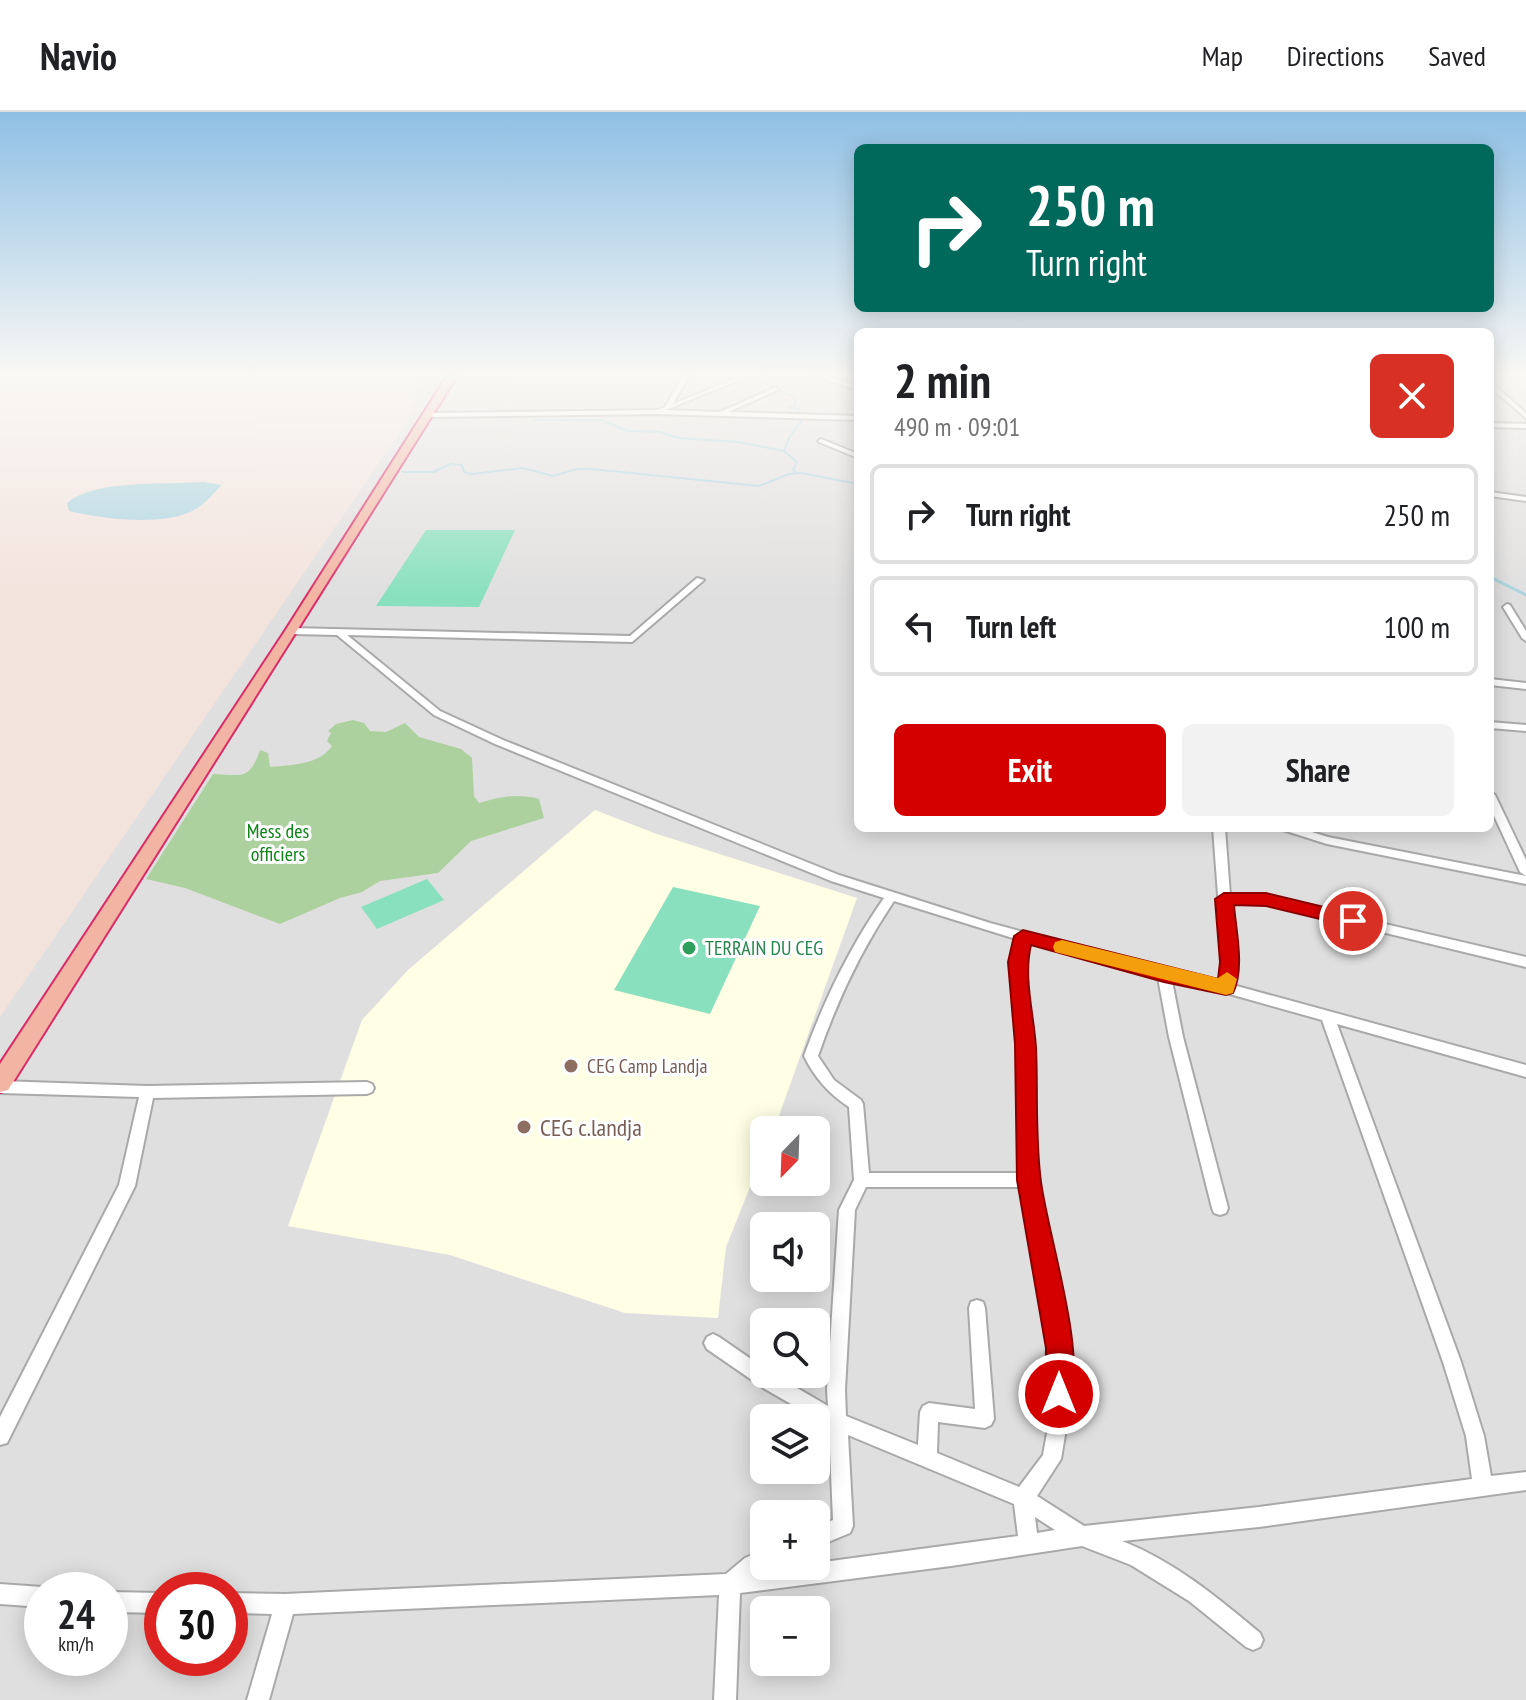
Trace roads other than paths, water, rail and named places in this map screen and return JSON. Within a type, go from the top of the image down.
[{"type":"highway","points":[[0,1085],[405,450]]},
{"type":"street","points":[[1494,495],[1526,499]]},
{"type":"street","points":[[292,631],[632,639],[700,580]]},
{"type":"street","points":[[1507,607],[1526,638]]},
{"type":"street","points":[[341,634],[437,713],[499,742],[808,867],[1023,936],[1526,1071]]},
{"type":"street","points":[[1494,682],[1526,686]]},
{"type":"street","points":[[1494,725],[1526,728]]},
{"type":"street","points":[[1494,804],[1526,872]]},
{"type":"street","points":[[1219,832],[1229,962],[1226,988]]},
{"type":"street","points":[[1300,832],[1526,880]]},
{"type":"street","points":[[830,1531],[843,1526],[836,1390],[847,1210],[862,1180],[856,1104],[834,1090],[818,1072],[811,1056],[833,996],[870,927],[891,896]]},
{"type":"street","points":[[1224,899],[1266,900],[1526,962]]},
{"type":"street","points":[[1023,936],[1017,962],[1025,1044],[1029,1180],[1059,1348],[1059,1417],[1052,1459],[1023,1498],[1029,1544]]},
{"type":"street","points":[[1164,975],[1176,1037],[1220,1208]]},
{"type":"street","points":[[1328,1017],[1452,1362],[1475,1436],[1483,1485]]},
{"type":"street","points":[[0,1085],[147,1092],[367,1088]]},
{"type":"street","points":[[0,1436],[127,1186],[147,1092]]},
{"type":"street","points":[[862,1180],[1029,1180]]},
{"type":"street","points":[[927,1459],[929,1412],[985,1419],[977,1308]]},
{"type":"street","points":[[713,1343],[771,1383],[837,1421],[1023,1498],[1082,1536],[1137,1557],[1196,1594],[1253,1640]]},
{"type":"street","points":[[248,1603],[730,1584],[1082,1536],[1259,1517],[1526,1481]]},
{"type":"street","points":[[725,1700],[730,1584],[750,1567]]},
{"type":"street","points":[[0,1594],[24,1596]]},
{"type":"street","points":[[258,1700],[285,1604]]},
{"type":"water","points":[[203,482],[222,485],[199,507],[171,518],[136,520],[99,517],[69,511],[67,503],[79,495],[112,487]]},
{"type":"waterway","points":[[779,450],[784,451]]},
{"type":"waterway","points":[[784,451],[797,462],[793,470],[796,472]]},
{"type":"waterway","points":[[403,472],[433,472],[451,464],[462,465],[464,472],[472,474],[523,468],[553,476],[577,469],[591,469],[759,486],[789,474],[801,473],[854,483]]},
{"type":"waterway","points":[[1494,579],[1526,595]]},
{"type":"place","name":"TERRAIN DU CEG","points":[[689,948]]},
{"type":"place","name":"CEG Camp Landja","points":[[571,1066]]},
{"type":"place","name":"CEG c.landja","points":[[524,1127]]},
{"type":"park label","name":"Mess des officiers","points":[[278,842]]}]
